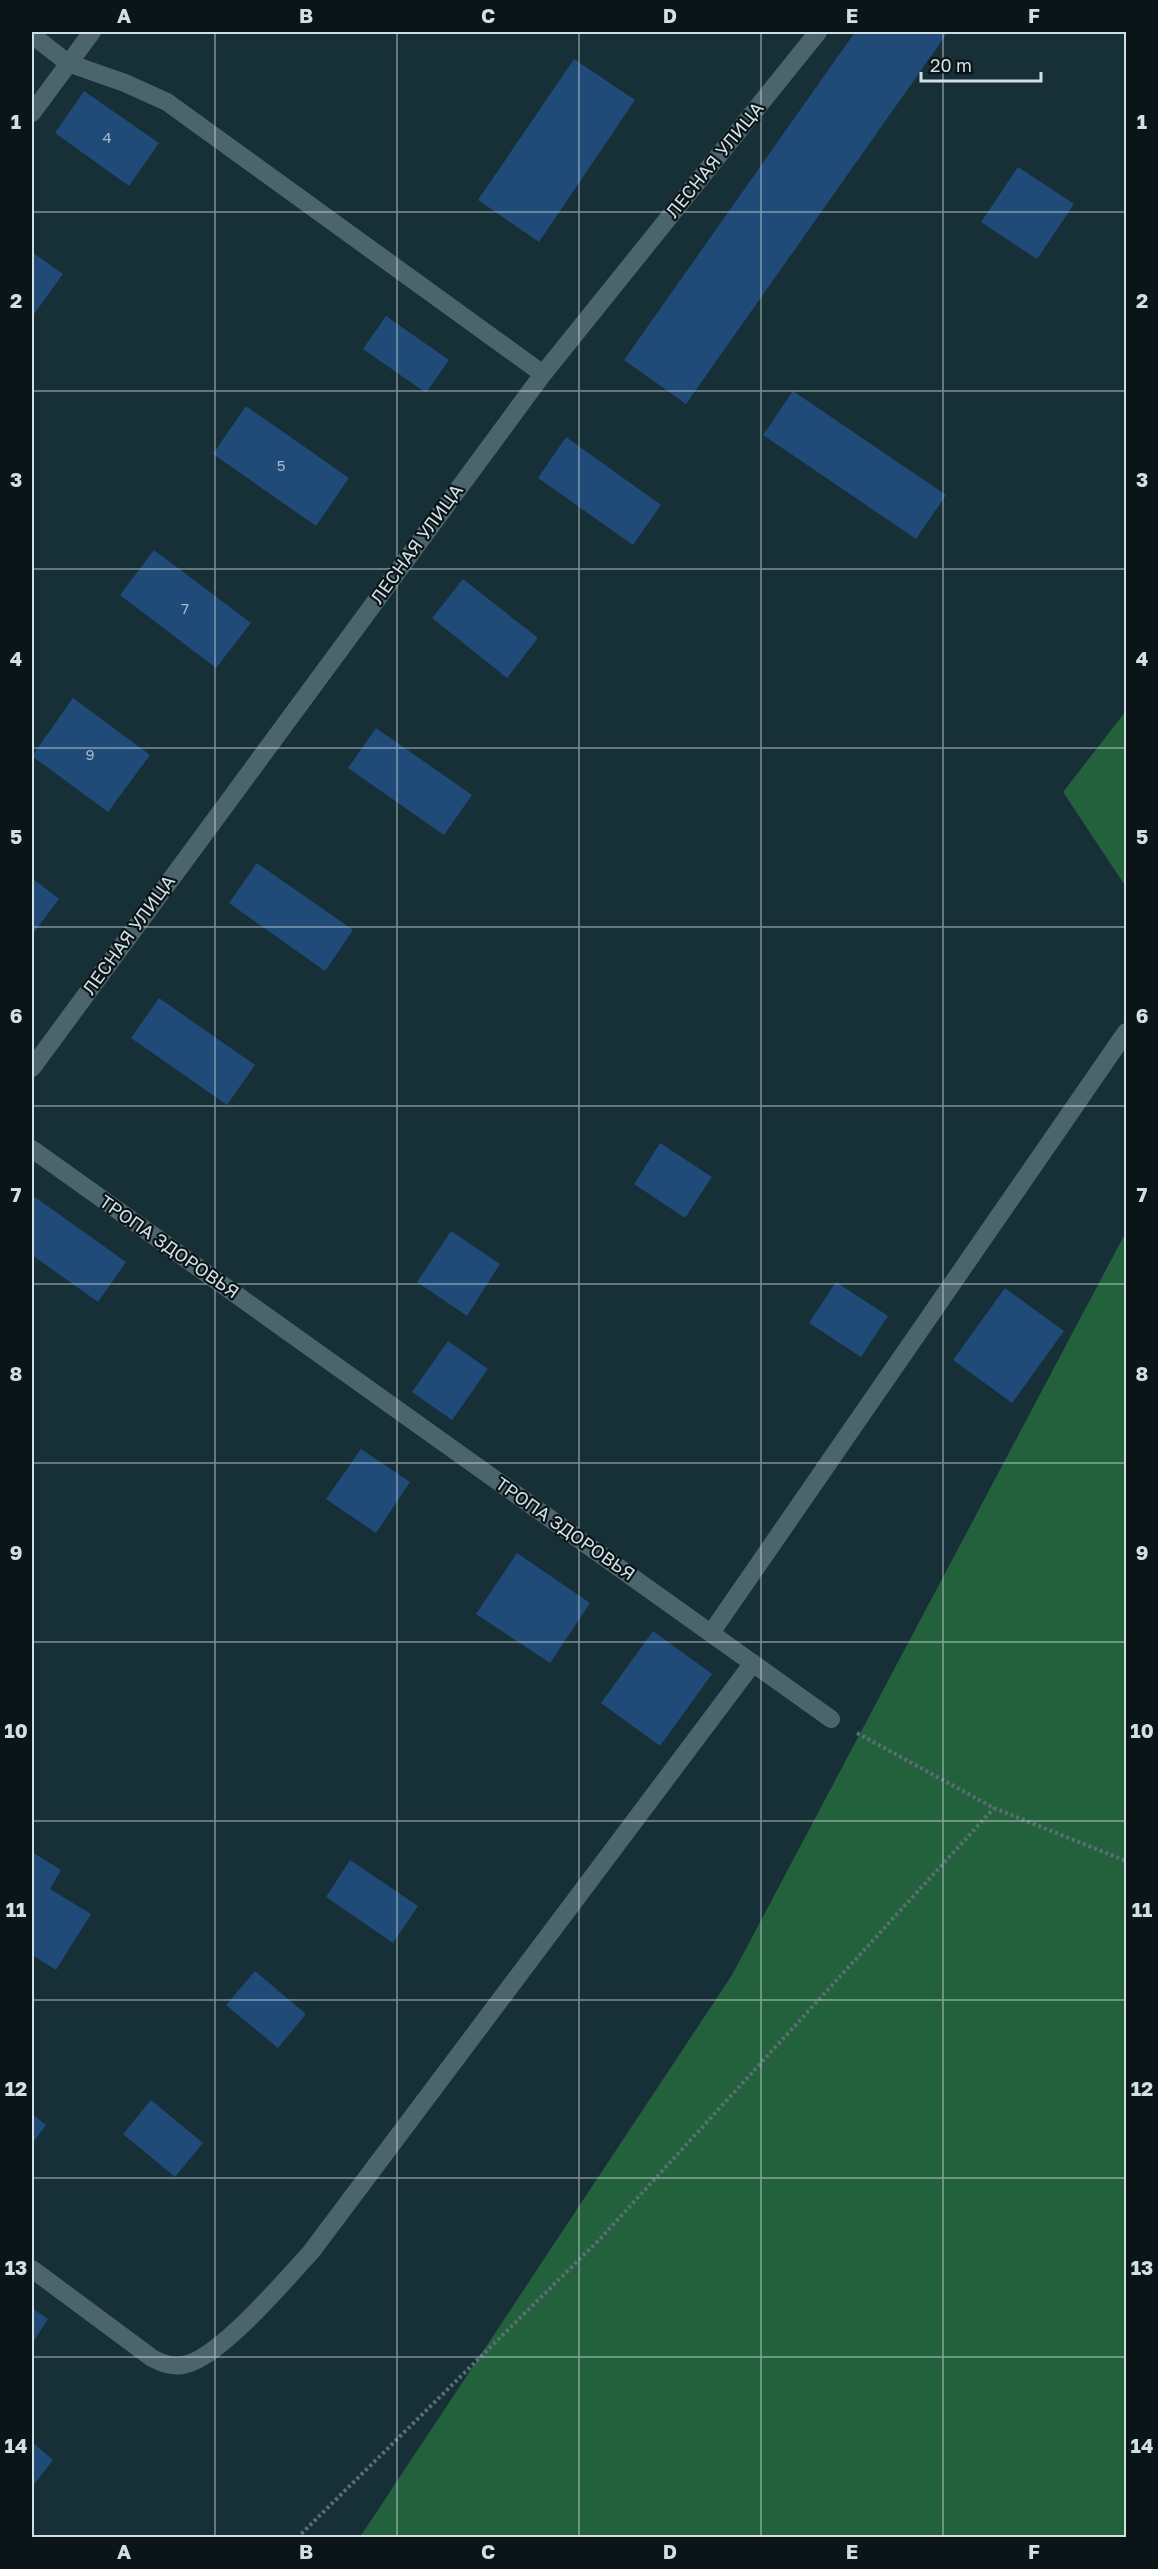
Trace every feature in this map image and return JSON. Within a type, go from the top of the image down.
[{"type":"street","points":[[32,113],[92,32]]},
{"type":"street","name":"ЛЕСНАЯ УЛИЦА","points":[[32,1068],[543,374],[818,32]]},
{"type":"street","points":[[32,35],[68,63],[125,83],[167,102],[543,374]]},
{"type":"street","points":[[711,1633],[1126,1032]]},
{"type":"street","name":"ТРОПА ЗДОРОВЬЯ","points":[[32,1149],[831,1719]]},
{"type":"street","points":[[32,2269],[152,2358],[168,2365],[184,2365],[203,2357],[245,2322],[311,2252],[753,1663]]},
{"type":"path","points":[[831,1719],[994,1808],[1126,1861]]},
{"type":"path","points":[[297,2538],[600,2239],[994,1808]]},
{"type":"green space","points":[[1126,711],[1126,887],[1063,792]]},
{"type":"green space","points":[[1126,1232],[1126,2537],[360,2537],[732,1975]]},
{"type":"building","points":[[855,32],[948,32],[686,404],[624,360]]},
{"type":"building","points":[[574,59],[635,100],[539,242],[478,200]]},
{"type":"building","points":[[84,91],[159,143],[129,186],[55,133]]},
{"type":"building","points":[[1018,167],[1074,204],[1037,259],[981,222]]},
{"type":"building","points":[[32,252],[63,274],[32,317]]},
{"type":"building","points":[[386,316],[449,360],[426,393],[363,349]]},
{"type":"building","points":[[793,391],[946,495],[916,539],[763,435]]},
{"type":"building","points":[[246,406],[349,478],[316,526],[213,454]]},
{"type":"building","points":[[566,437],[661,505],[633,545],[538,478]]},
{"type":"building","points":[[154,550],[251,623],[216,668],[120,595]]},
{"type":"building","points":[[463,579],[538,638],[507,678],[432,618]]},
{"type":"building","points":[[73,698],[150,755],[108,812],[32,756]]},
{"type":"building","points":[[376,728],[472,795],[444,835],[348,768]]},
{"type":"building","points":[[257,863],[353,930],[325,971],[229,903]]},
{"type":"building","points":[[32,878],[59,899],[32,935]]},
{"type":"building","points":[[159,998],[255,1065],[227,1105],[131,1038]]},
{"type":"building","points":[[660,1143],[712,1177],[685,1218],[634,1184]]},
{"type":"building","points":[[32,1195],[126,1262],[98,1302],[32,1255]]},
{"type":"building","points":[[451,1231],[500,1264],[467,1316],[417,1282]]},
{"type":"building","points":[[836,1282],[888,1316],[861,1357],[809,1323]]},
{"type":"building","points":[[1005,1288],[1064,1331],[1012,1403],[953,1360]]},
{"type":"building","points":[[448,1341],[488,1369],[452,1420],[412,1392]]},
{"type":"building","points":[[361,1449],[410,1482],[376,1533],[326,1499]]},
{"type":"building","points":[[517,1553],[590,1603],[550,1663],[476,1614]]},
{"type":"building","points":[[653,1631],[712,1674],[660,1746],[601,1703]]},
{"type":"building","points":[[32,1852],[61,1870],[50,1889],[91,1914],[56,1970],[32,1955]]},
{"type":"building","points":[[350,1860],[418,1906],[393,1943],[326,1897]]},
{"type":"building","points":[[255,1971],[306,2014],[278,2048],[226,2005]]},
{"type":"building","points":[[151,2100],[203,2143],[175,2177],[123,2134]]},
{"type":"building","points":[[32,2114],[46,2125],[32,2144]]},
{"type":"building","points":[[32,2308],[48,2319],[32,2344]]},
{"type":"building","points":[[32,2442],[53,2460],[32,2487]]}]
